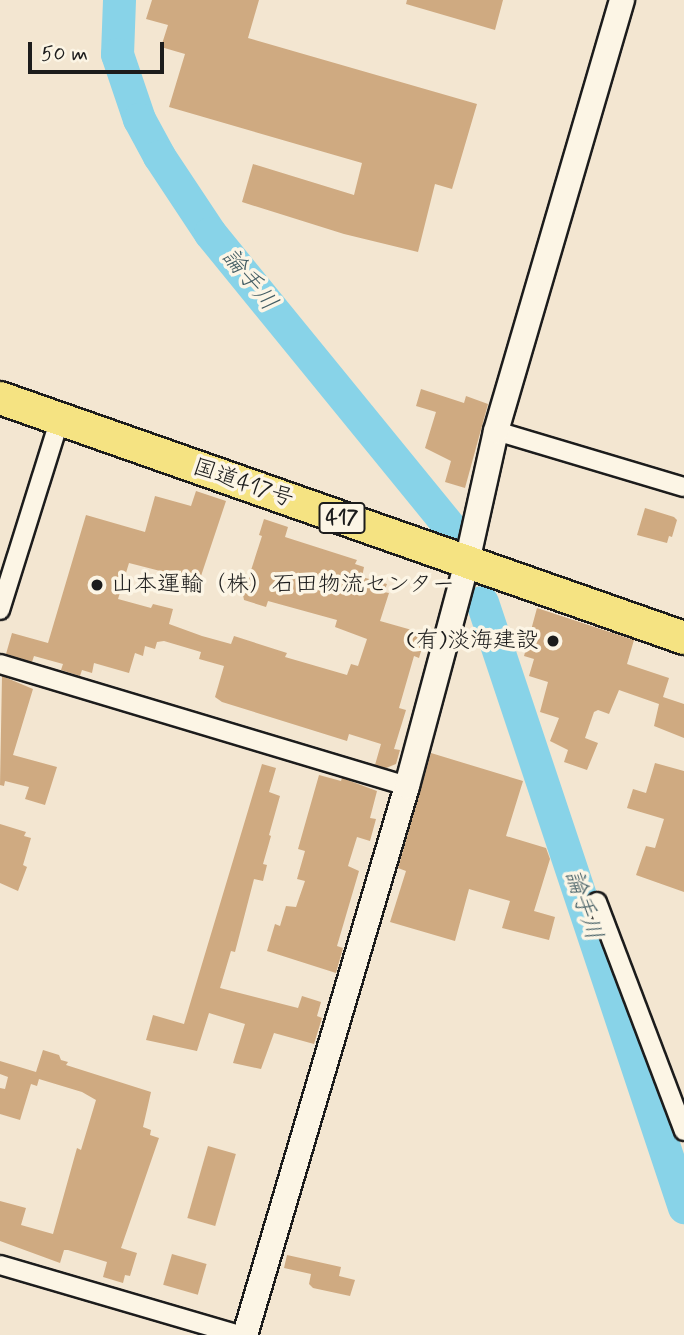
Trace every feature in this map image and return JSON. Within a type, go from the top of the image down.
[{"type":"highway","name":"国道417号","points":[[0,398],[684,638]]},
{"type":"street","points":[[245,1335],[407,786],[467,562],[496,431],[622,0]]},
{"type":"street","points":[[0,610],[60,419]]},
{"type":"street","points":[[496,431],[684,487]]},
{"type":"street","points":[[0,663],[407,786]]},
{"type":"street","points":[[597,902],[684,1132]]},
{"type":"street","points":[[0,1265],[239,1335]]},
{"type":"building","points":[[152,0],[259,0],[248,38],[477,104],[452,189],[435,184],[418,252],[344,234],[242,202],[253,164],[354,195],[362,163],[169,107],[185,54],[161,47],[168,25],[146,19]]},
{"type":"building","points":[[407,0],[503,0],[495,30],[406,4]]},
{"type":"building","points":[[421,389],[464,403],[466,396],[488,404],[465,488],[445,482],[451,461],[425,448],[436,412],[416,406]]},
{"type":"building","points":[[196,491],[226,501],[196,591],[169,583],[172,574],[129,563],[118,599],[151,608],[153,604],[173,609],[169,624],[202,636],[231,644],[234,636],[287,653],[285,657],[347,675],[351,664],[358,666],[367,639],[335,627],[337,620],[268,601],[266,607],[244,600],[243,595],[262,536],[259,535],[264,519],[288,527],[285,537],[357,560],[355,564],[364,567],[362,577],[387,584],[384,592],[389,593],[380,621],[426,634],[419,658],[414,656],[399,708],[406,710],[394,749],[400,750],[396,764],[386,768],[375,765],[381,744],[349,734],[347,741],[222,702],[215,697],[224,666],[199,659],[201,652],[164,641],[157,642],[155,649],[145,646],[143,656],[135,653],[129,673],[94,663],[92,673],[82,670],[80,676],[61,670],[63,664],[34,656],[32,662],[6,654],[12,633],[48,643],[86,515],[145,532],[155,496],[191,506]]},
{"type":"building","points":[[645,508],[677,520],[672,537],[669,536],[667,543],[637,535]]},
{"type":"building","points":[[537,608],[634,640],[627,664],[669,678],[663,697],[684,704],[684,738],[654,726],[659,704],[619,690],[609,714],[598,710],[594,712],[585,738],[598,743],[587,770],[564,762],[568,750],[550,741],[559,718],[540,712],[548,682],[529,676],[534,659],[524,656]]},
{"type":"building","points":[[2,676],[33,689],[13,755],[57,767],[45,805],[25,799],[29,787],[5,781],[4,786],[0,785]]},
{"type":"building","points":[[431,753],[523,781],[506,836],[546,848],[550,859],[534,911],[555,917],[549,940],[502,928],[510,901],[469,889],[455,941],[390,922],[406,871],[398,868]]},
{"type":"building","points":[[655,763],[684,771],[684,892],[636,875],[646,846],[655,848],[664,819],[627,808],[633,789],[646,793]]},
{"type":"building","points":[[262,764],[276,768],[269,792],[280,796],[263,864],[267,865],[263,881],[254,879],[235,952],[231,951],[220,988],[298,1008],[302,996],[321,1002],[317,1016],[322,1018],[314,1044],[274,1033],[261,1069],[233,1063],[245,1024],[209,1013],[197,1051],[146,1040],[153,1015],[184,1024]]},
{"type":"building","points":[[319,775],[341,781],[342,778],[377,791],[370,818],[376,819],[370,841],[357,837],[348,866],[359,871],[337,946],[343,948],[336,973],[267,951],[275,924],[280,926],[286,906],[296,907],[305,881],[297,879],[305,851],[298,849]]},
{"type":"building","points":[[0,824],[26,832],[24,836],[31,838],[23,865],[27,867],[18,891],[0,883]]},
{"type":"building","points":[[43,1050],[59,1055],[61,1060],[68,1062],[66,1065],[151,1092],[143,1127],[151,1130],[150,1135],[159,1138],[121,1248],[137,1253],[130,1276],[125,1275],[123,1283],[103,1277],[107,1262],[64,1250],[60,1263],[0,1241],[0,1201],[26,1208],[21,1225],[53,1234],[77,1148],[81,1150],[96,1100],[82,1092],[39,1079],[37,1086],[31,1084],[20,1120],[0,1114],[0,1088],[5,1089],[8,1077],[0,1074],[0,1061],[36,1072]]},
{"type":"building","points":[[208,1146],[236,1154],[215,1226],[187,1218]]},
{"type":"building","points":[[172,1254],[207,1264],[198,1295],[163,1285]]},
{"type":"building","points":[[287,1255],[341,1267],[339,1276],[355,1280],[350,1296],[313,1288],[309,1284],[311,1274],[284,1268]]},
{"type":"waterway","name":"論手川","points":[[119,0],[117,54],[139,119],[159,156],[210,233],[450,527]]},
{"type":"waterway","name":"論手川","points":[[482,602],[684,1207]]},
{"type":"place","name":"山本運輸（株）石田物流センター","points":[[97,585]]},
{"type":"place","name":"(有)淡海建設","points":[[553,641]]}]
